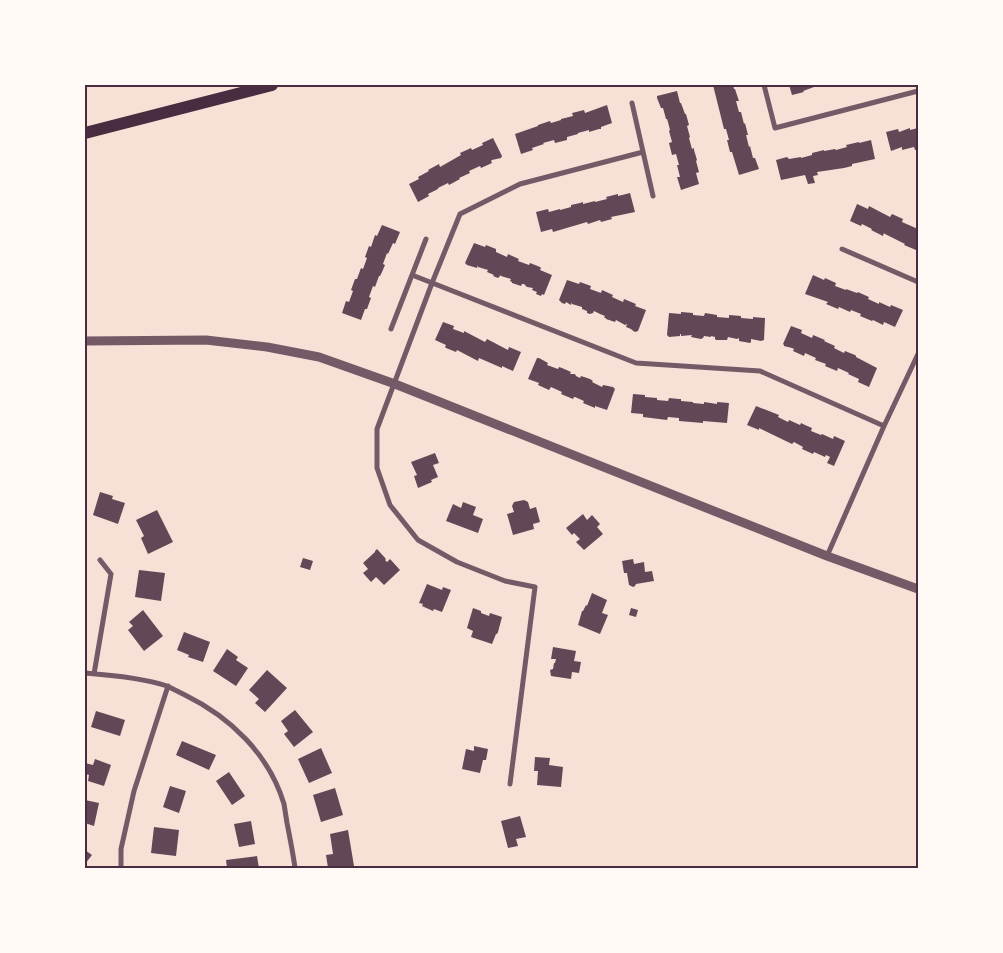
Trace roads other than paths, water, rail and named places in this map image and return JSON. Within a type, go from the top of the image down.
[{"type":"highway","points":[[85,133],[272,85]]},
{"type":"street","points":[[764,85],[775,128],[918,92]]},
{"type":"street","points":[[632,103],[653,196]]},
{"type":"street","points":[[510,784],[534,587],[505,581],[457,562],[418,540],[390,505],[377,468],[377,429],[460,214],[520,184],[643,152]]},
{"type":"street","points":[[391,329],[426,239]]},
{"type":"street","points":[[842,248],[918,282]]},
{"type":"street","points":[[412,275],[636,363],[760,372],[884,426]]},
{"type":"street","points":[[85,341],[206,340],[267,347],[319,357],[395,384],[827,556],[918,590]]},
{"type":"street","points":[[827,556],[918,354]]},
{"type":"street","points":[[94,674],[111,574],[100,560]]},
{"type":"street","points":[[85,673],[143,680],[168,686],[196,700],[236,728],[254,748],[274,780],[284,804],[295,868]]},
{"type":"street","points":[[121,868],[121,849],[134,791],[168,686]]}]
